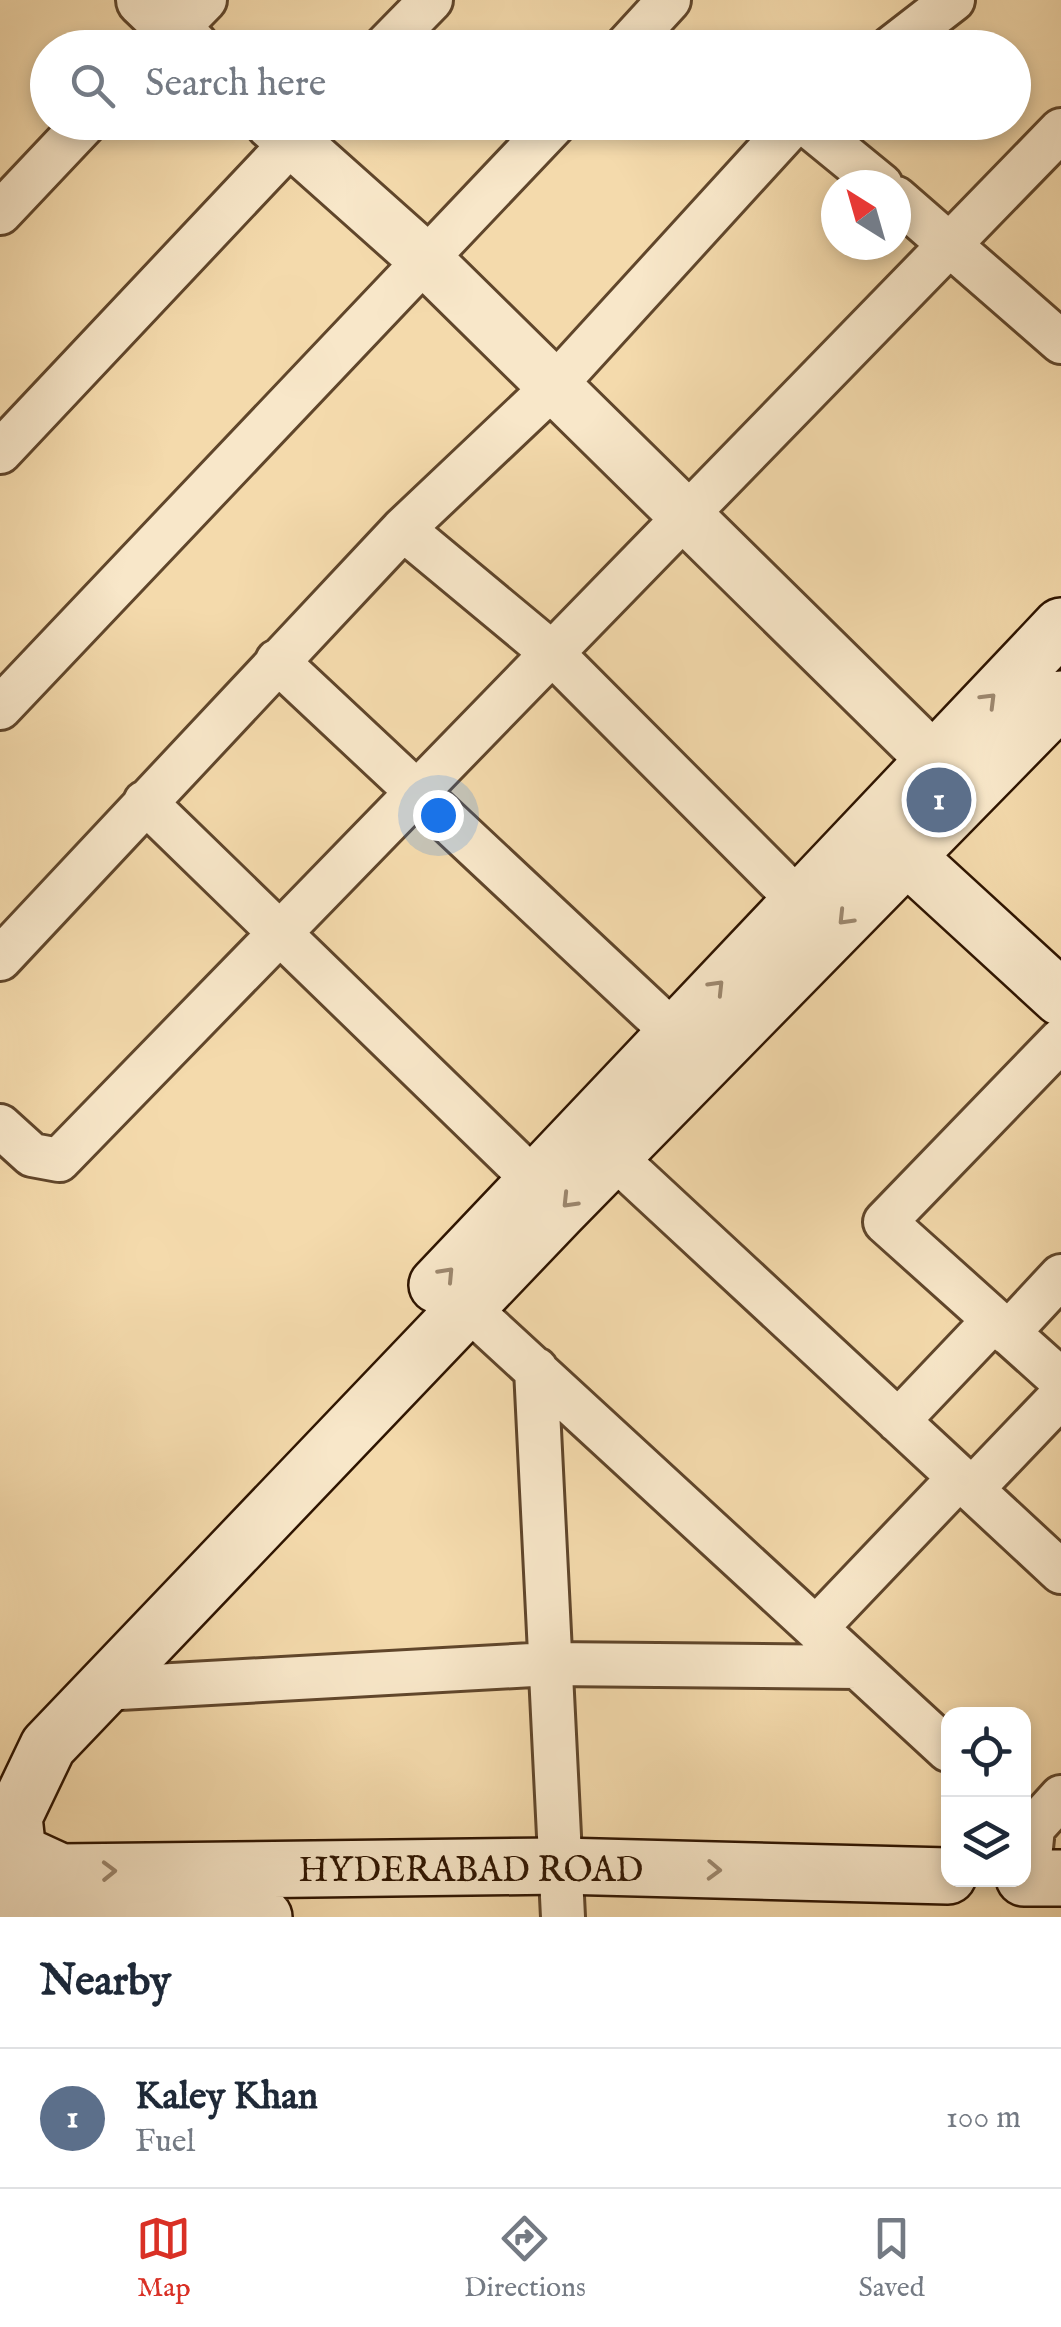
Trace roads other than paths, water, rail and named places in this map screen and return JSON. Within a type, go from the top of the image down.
[{"type":"main road","points":[[18,1916],[8,1848],[14,1817],[48,1746],[613,1156],[889,840],[932,758],[1061,626]]},
{"type":"main road","points":[[0,1757],[534,1180],[800,902],[889,840],[1061,699]]},
{"type":"main road","points":[[889,840],[1061,998]]},
{"type":"main road","name":"HYDERABAD ROAD","points":[[8,1848],[61,1872],[562,1891],[941,1876]]},
{"type":"main road","name":"HYDERABAD ROAD","points":[[18,1916],[264,1917]]},
{"type":"street","points":[[402,30],[431,0]]},
{"type":"street","points":[[642,30],[669,0]]},
{"type":"street","points":[[914,30],[953,0]]},
{"type":"street","points":[[0,1126],[32,1155],[59,1160],[1061,130]]},
{"type":"street","points":[[0,213],[69,140]]},
{"type":"street","points":[[0,452],[281,140]]},
{"type":"street","points":[[302,140],[932,758]]},
{"type":"street","points":[[0,708],[428,262],[540,140]]},
{"type":"street","points":[[0,959],[403,528],[553,386],[778,140]]},
{"type":"street","points":[[826,140],[862,170]]},
{"type":"street","points":[[911,210],[1061,342]]},
{"type":"street","points":[[403,528],[552,653],[800,902]]},
{"type":"street","points":[[277,661],[673,1032]]},
{"type":"street","points":[[145,802],[534,1180]]},
{"type":"street","points":[[1061,1040],[885,1222],[1061,1380]]},
{"type":"street","points":[[613,1156],[1061,1572]]},
{"type":"street","points":[[898,1421],[1061,1276]]},
{"type":"street","points":[[467,1307],[941,1744]]},
{"type":"street","points":[[536,1368],[562,1891]]},
{"type":"street","points":[[816,1628],[1061,1396]]},
{"type":"street","points":[[102,1689],[550,1664],[858,1667]]},
{"type":"street","points":[[1034,1857],[1061,1797]]},
{"type":"place","name":"Kaley Khan","points":[[939,800]]}]
